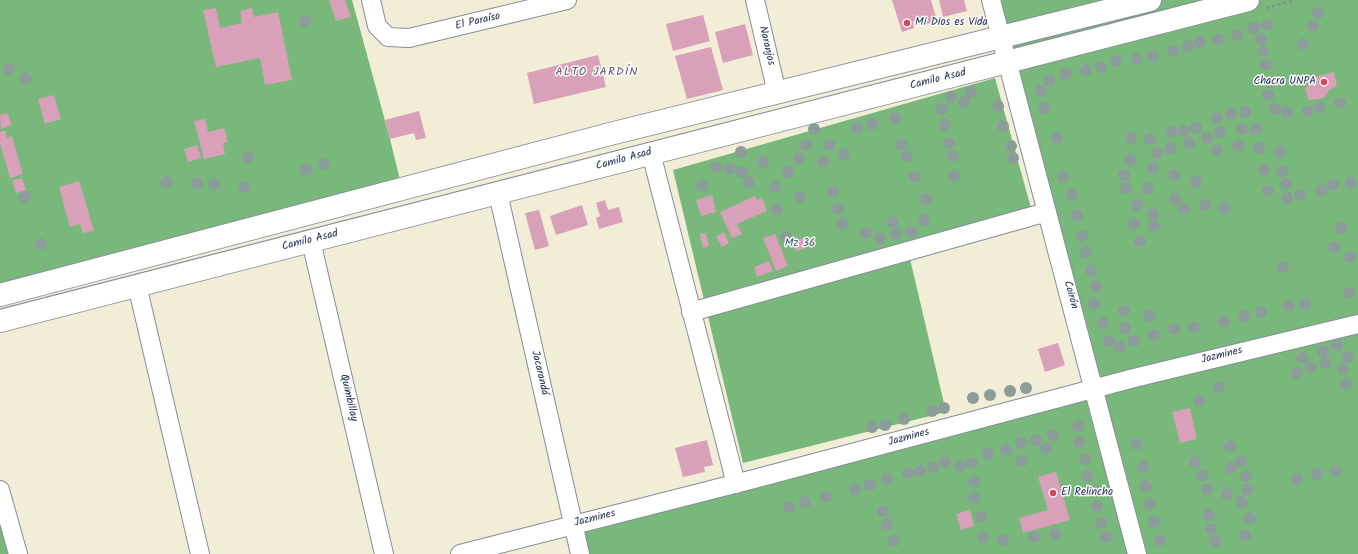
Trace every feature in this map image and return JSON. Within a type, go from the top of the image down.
[{"type":"street","name":"El Paraíso","points":[[371,0],[377,26],[388,37],[409,38],[567,0]]},
{"type":"street","name":"Naranjos","points":[[756,0],[777,92]]},
{"type":"street","name":"Coirón","points":[[991,0],[1137,554]]},
{"type":"street","points":[[0,295],[599,136],[1150,0]]},
{"type":"street","name":"Camilo Asad","points":[[0,321],[1008,62],[1256,4]]},
{"type":"street","points":[[651,153],[736,484]]},
{"type":"street","name":"Jacarandá","points":[[498,193],[580,554]]},
{"type":"street","points":[[691,312],[1047,212]]},
{"type":"street","name":"Quimbillay","points":[[311,241],[384,554]]},
{"type":"street","points":[[137,285],[200,554]]},
{"type":"street","name":"Jazmines","points":[[460,554],[573,524],[736,484],[1094,388],[1358,324]]},
{"type":"street","points":[[0,490],[18,554]]},
{"type":"path","points":[[1256,4],[1295,0]]},
{"type":"green space","points":[[0,0],[352,0],[402,188],[0,295]]},
{"type":"green space","points":[[991,0],[1358,0],[1358,554],[580,554],[573,524],[1094,388]]},
{"type":"green space","name":"Mz 36","points":[[995,78],[1031,208],[906,242],[946,412],[743,463],[673,170]]},
{"type":"green space","points":[[0,490],[18,554],[0,554]]},
{"type":"building","points":[[329,0],[345,0],[351,17],[336,21]]},
{"type":"building","points":[[892,0],[931,0],[937,21],[924,25],[923,19],[913,22],[914,28],[902,32]]},
{"type":"building","points":[[939,0],[964,0],[967,11],[943,17]]},
{"type":"building","points":[[216,8],[220,28],[242,23],[240,11],[252,8],[254,17],[278,12],[292,80],[265,85],[260,58],[216,67],[203,10]]},
{"type":"building","points":[[703,15],[710,41],[673,51],[666,24]]},
{"type":"building","points":[[745,24],[753,55],[723,63],[715,32]]},
{"type":"building","points":[[711,47],[723,90],[687,99],[675,56]]},
{"type":"building","points":[[598,55],[606,87],[534,104],[527,73]]},
{"type":"building","name":"Chacra UNPA","points":[[1334,72],[1337,86],[1329,90],[1324,98],[1309,100],[1305,89],[1314,77]]},
{"type":"building","points":[[54,95],[61,119],[45,124],[38,99]]},
{"type":"building","points":[[419,111],[426,138],[416,140],[414,133],[390,139],[385,120]]},
{"type":"building","points":[[7,113],[12,125],[1,129],[0,115]]},
{"type":"building","points":[[205,119],[208,132],[224,128],[228,142],[223,143],[225,154],[204,159],[194,121]]},
{"type":"building","points":[[5,130],[7,138],[12,136],[23,174],[10,178],[0,143],[0,132]]},
{"type":"building","points":[[197,145],[201,158],[188,162],[184,149]]},
{"type":"building","points":[[22,178],[26,190],[16,193],[12,180]]},
{"type":"building","points":[[79,181],[94,231],[83,233],[80,224],[70,227],[59,187]]},
{"type":"building","points":[[712,195],[716,212],[701,216],[696,200]]},
{"type":"building","points":[[755,196],[757,200],[762,198],[767,211],[737,224],[742,234],[732,238],[720,212]]},
{"type":"building","points":[[605,200],[608,210],[619,207],[623,222],[599,229],[596,218],[600,216],[596,203]]},
{"type":"building","points":[[582,205],[588,225],[556,235],[550,216]]},
{"type":"building","points":[[539,210],[549,246],[535,250],[525,213]]},
{"type":"building","points":[[724,232],[729,243],[722,247],[716,237]]},
{"type":"building","points":[[706,233],[709,246],[703,248],[700,234]]},
{"type":"building","points":[[775,234],[788,266],[776,271],[763,238]]},
{"type":"building","points":[[803,238],[806,248],[796,251],[793,241]]},
{"type":"building","points":[[769,261],[773,271],[757,277],[754,267]]},
{"type":"building","points":[[1058,343],[1065,365],[1045,372],[1038,349]]},
{"type":"building","points":[[1190,408],[1197,439],[1180,443],[1172,412]]},
{"type":"building","points":[[707,440],[713,465],[704,467],[705,472],[683,477],[675,448]]},
{"type":"building","name":"El Relincho","points":[[1056,472],[1070,520],[1023,533],[1019,518],[1048,510],[1038,477]]},
{"type":"building","points":[[970,510],[974,526],[961,530],[956,514]]},
{"type":"place","name":"Mi Dios es Vida","points":[[907,23]]},
{"type":"place","name":"Chacra UNPA","points":[[1324,82]]},
{"type":"place","name":"El Relincho","points":[[1053,493]]},
{"type":"district","name":"ALTO JARDÍN","points":[[597,73]]}]
